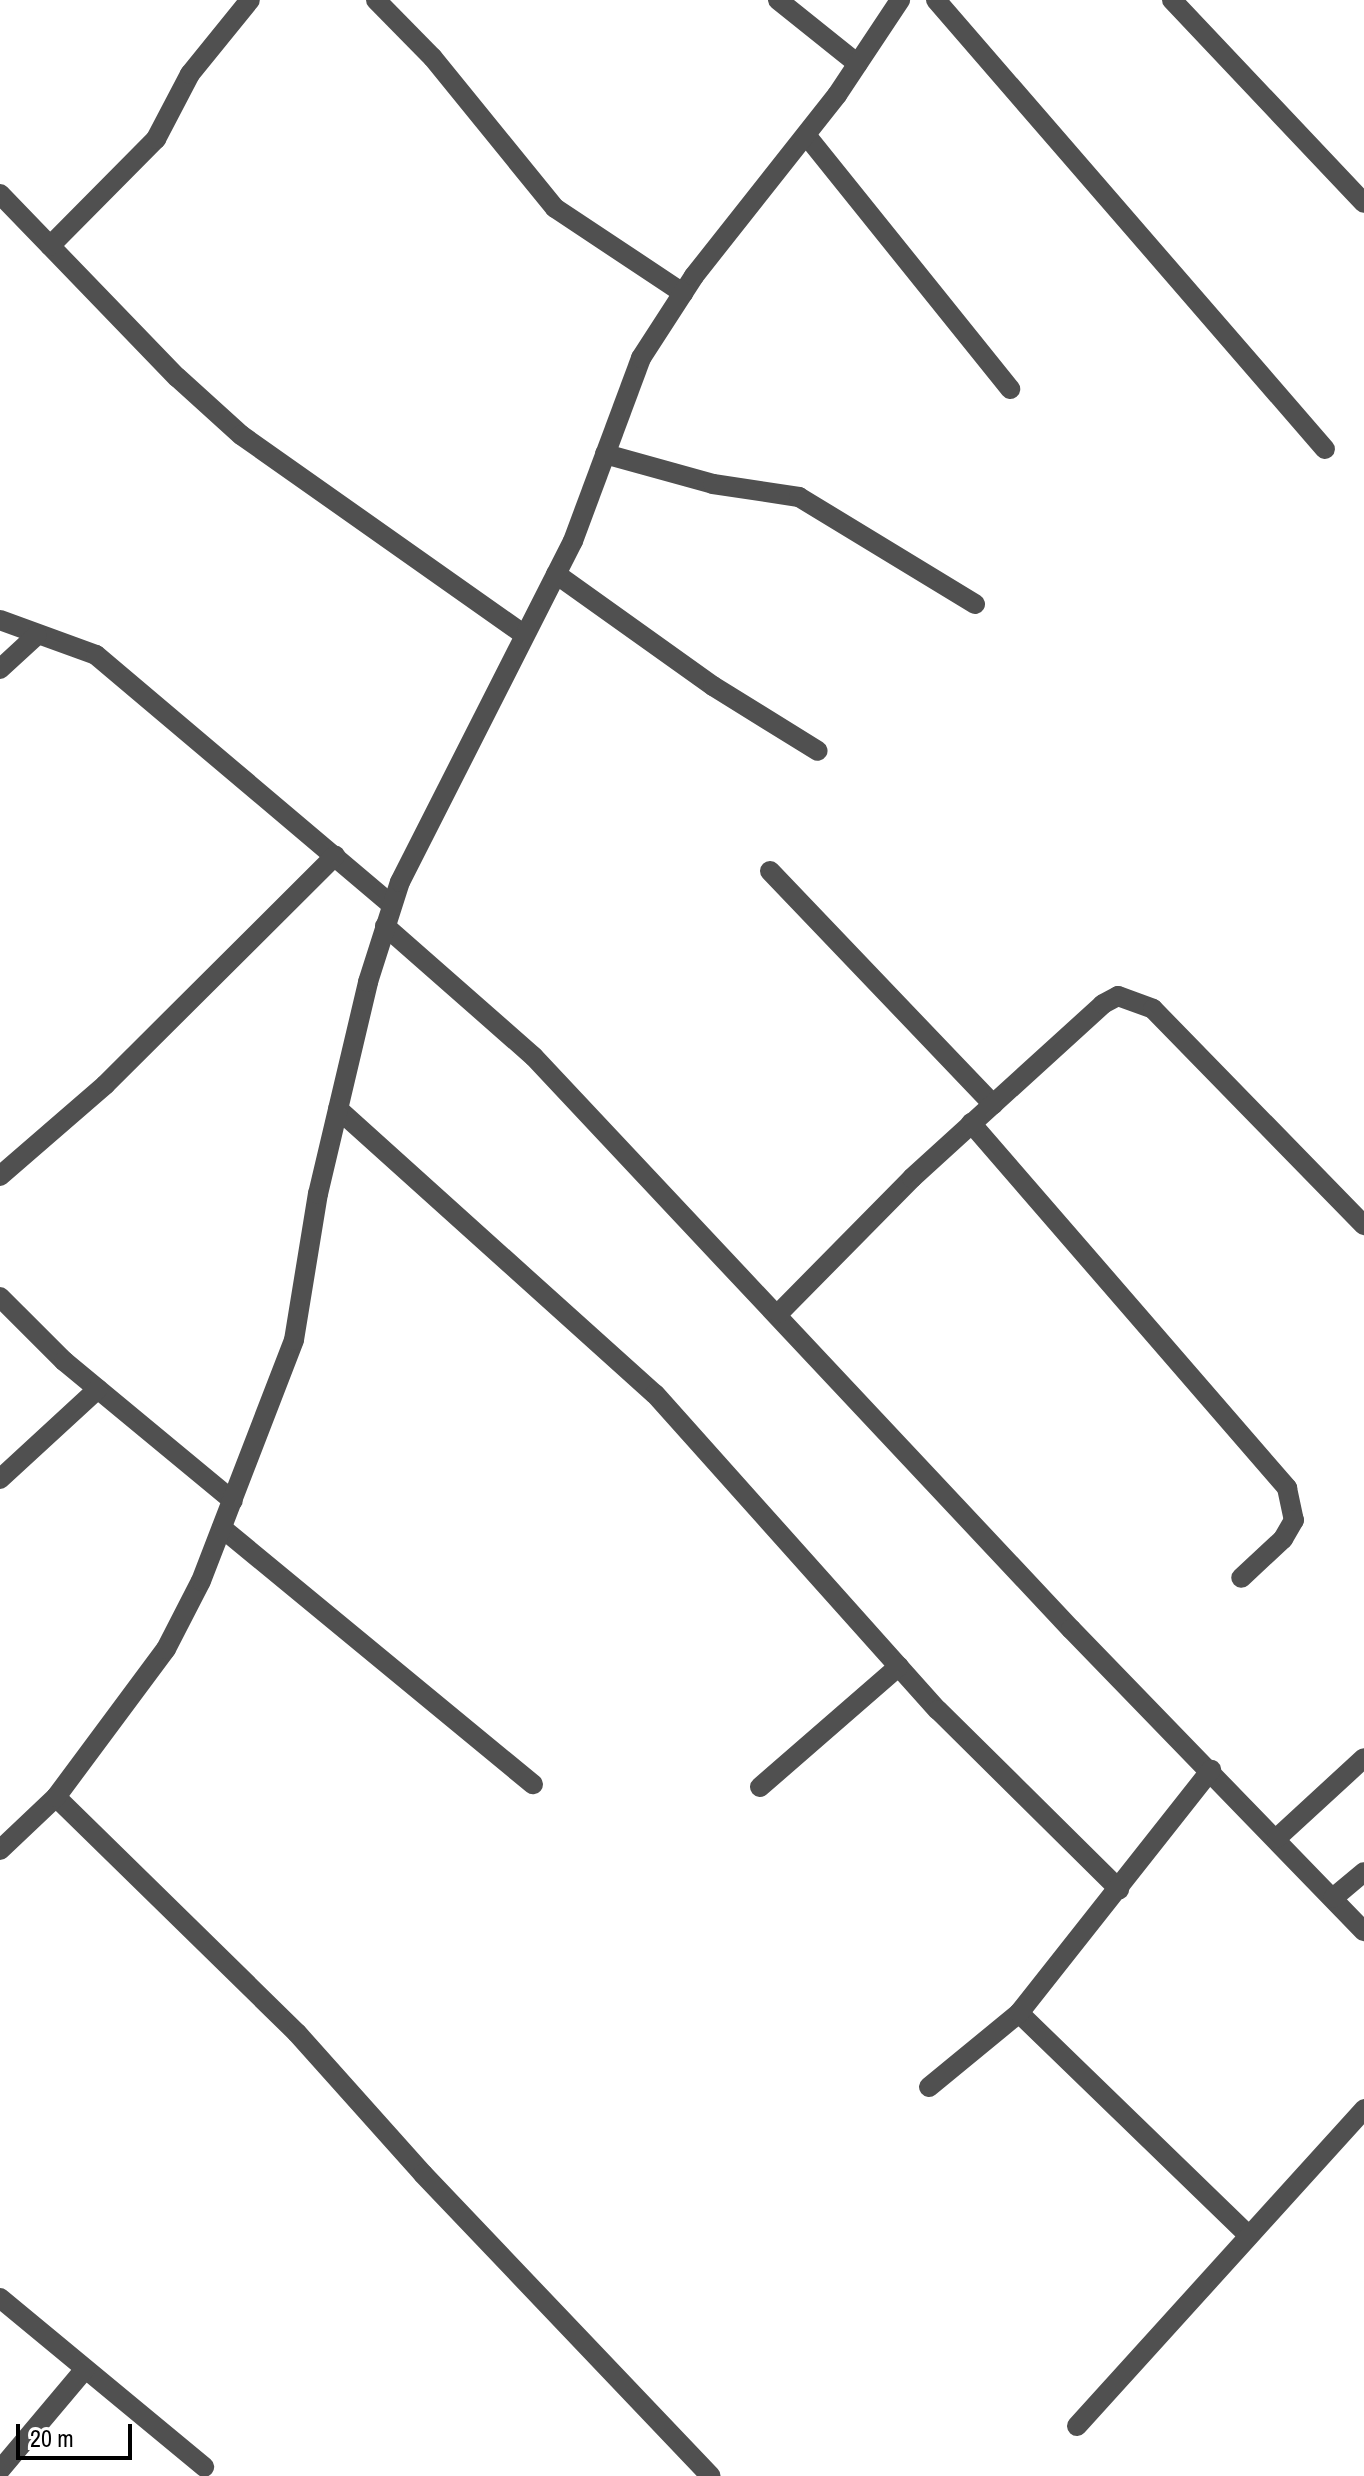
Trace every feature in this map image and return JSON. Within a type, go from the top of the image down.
[{"type":"street","points":[[50,246],[156,139],[190,74],[250,0]]},
{"type":"street","points":[[376,0],[433,58],[555,208],[683,293]]},
{"type":"street","points":[[778,0],[858,64]]},
{"type":"street","points":[[0,1850],[56,1797],[166,1649],[222,1528],[294,1340],[338,1109],[392,905],[556,574],[641,358],[683,293],[806,135],[900,0]]},
{"type":"street","points":[[936,0],[1325,449]]},
{"type":"street","points":[[1172,0],[1364,203]]},
{"type":"street","points":[[806,135],[1010,389]]},
{"type":"street","points":[[0,194],[241,435],[524,635]]},
{"type":"street","points":[[605,454],[713,484],[799,497],[975,604]]},
{"type":"street","points":[[556,574],[713,686],[818,751]]},
{"type":"street","points":[[0,620],[96,655],[392,905]]},
{"type":"street","points":[[0,669],[37,635]]},
{"type":"street","points":[[0,1176],[105,1085],[335,856]]},
{"type":"street","points":[[770,871],[993,1104]]},
{"type":"street","points":[[385,926],[534,1057],[779,1313],[1071,1629],[1364,1931]]},
{"type":"street","points":[[779,1313],[971,1123],[1103,1004],[1118,996],[1132,997],[1153,1009],[1364,1225]]},
{"type":"street","points":[[338,1109],[655,1394],[899,1666],[1119,1889]]},
{"type":"street","points":[[971,1123],[1287,1488],[1294,1520],[1283,1539],[1241,1578]]},
{"type":"street","points":[[0,1297],[98,1389],[233,1501]]},
{"type":"street","points":[[0,1479],[98,1389]]},
{"type":"street","points":[[222,1528],[533,1784]]},
{"type":"street","points":[[760,1787],[899,1666]]},
{"type":"street","points":[[1277,1838],[1364,1758]]},
{"type":"street","points":[[929,2087],[1019,2013],[1211,1770]]},
{"type":"street","points":[[56,1797],[297,2033],[423,2174],[711,2476]]},
{"type":"street","points":[[1333,1898],[1364,1872]]},
{"type":"street","points":[[1019,2013],[1249,2236]]},
{"type":"street","points":[[1077,2426],[1364,2109]]},
{"type":"street","points":[[0,2298],[204,2467]]},
{"type":"street","points":[[0,2470],[85,2369]]}]
